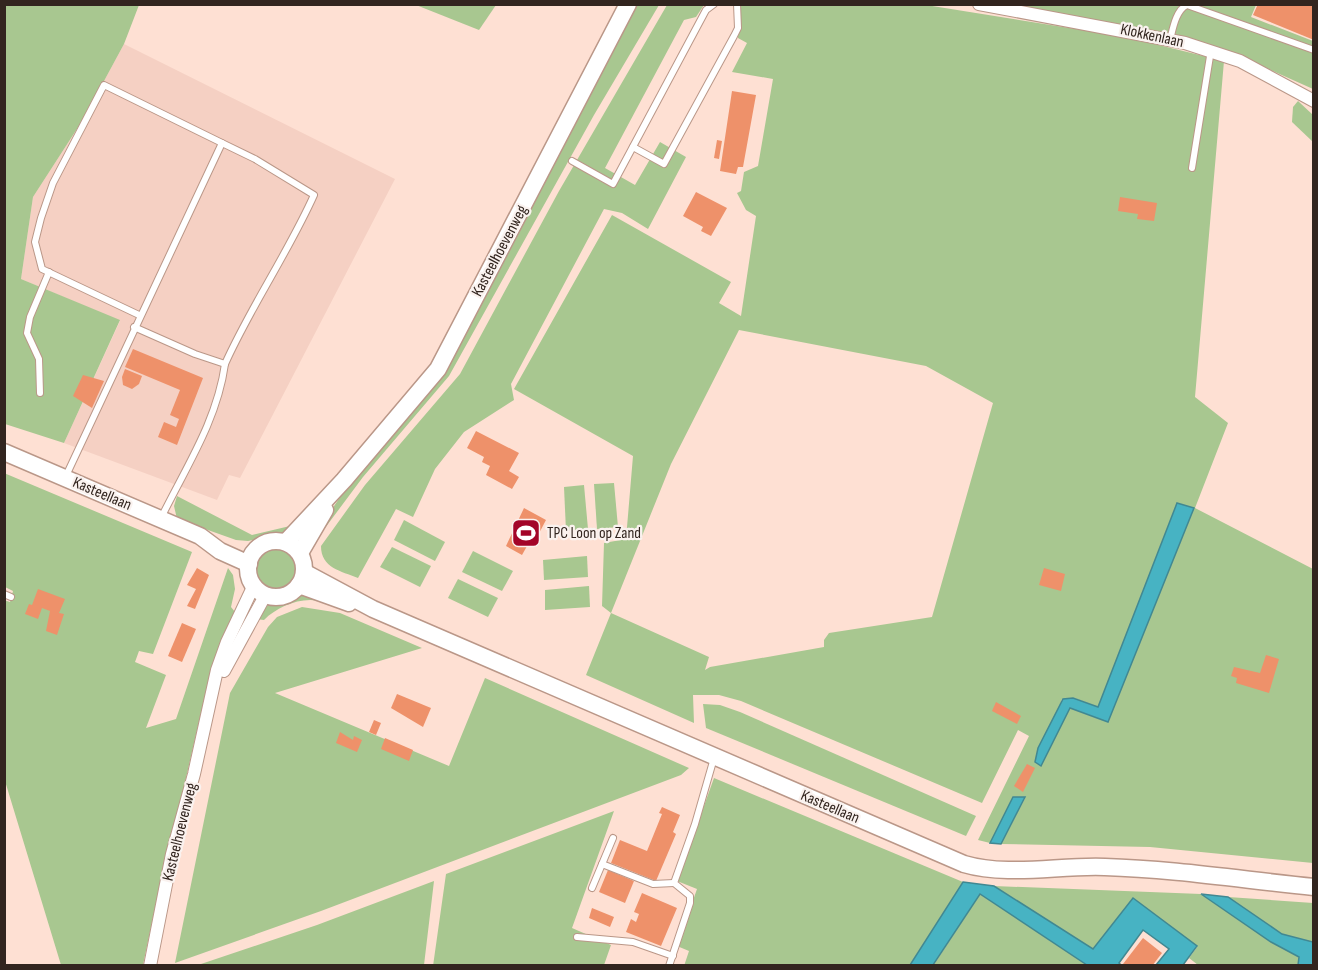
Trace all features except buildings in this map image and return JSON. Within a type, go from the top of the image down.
[{"type":"street","name":"Kasteelhoevenweg","points":[[286,542],[344,480],[438,369],[628,4]]},
{"type":"street","name":"Klokkenlaan","points":[[979,4],[1170,40],[1211,50],[1240,62],[1314,101]]},
{"type":"street","name":"Kasteellaan","points":[[4,452],[200,536],[220,550],[251,559]]},
{"type":"street","name":"Kasteelhoevenweg","points":[[300,553],[344,480]]},
{"type":"street","points":[[268,542],[286,542],[300,553],[301,578],[281,596],[260,590],[249,575],[251,559],[268,542]]},
{"type":"street","name":"Kasteellaan","points":[[301,578],[954,861],[975,867],[1001,870],[1077,866],[1131,868],[1314,887]]},
{"type":"street","name":"Kasteelhoevenweg","points":[[150,966],[172,854],[186,808],[211,700],[260,590]]},
{"type":"lane","points":[[572,161],[613,184],[706,10],[714,4]]},
{"type":"lane","points":[[633,147],[664,164],[738,28],[737,4]]},
{"type":"lane","points":[[1170,40],[1176,20],[1187,4],[1314,50]]},
{"type":"lane","points":[[1192,168],[1211,50]]},
{"type":"lane","points":[[139,315],[42,269],[35,242],[53,183],[104,84],[255,159],[314,195],[296,234],[238,335],[225,364],[221,393],[210,423],[160,519]]},
{"type":"lane","points":[[65,478],[139,315],[196,202],[222,143]]},
{"type":"lane","points":[[40,393],[39,359],[27,333],[30,317],[49,272]]},
{"type":"lane","points":[[134,327],[195,354],[225,364]]},
{"type":"lane","points":[[674,883],[695,825],[715,757]]},
{"type":"lane","points":[[592,888],[613,838]]},
{"type":"lane","points":[[602,864],[653,884],[674,883],[690,896],[690,903],[669,966]]},
{"type":"lane","points":[[577,937],[633,942],[673,956]]},
{"type":"shaded area","points":[[124,44],[395,179],[240,478],[229,475],[217,500],[64,443],[120,321],[21,279],[33,197],[84,118]]},
{"type":"green space","points":[[496,4],[479,30],[416,5]]},
{"type":"green space","points":[[4,5],[139,5],[124,44],[84,118],[33,197],[21,279],[120,320],[64,443],[5,424]]},
{"type":"green space","points":[[636,5],[659,5],[594,115],[449,376],[363,477],[325,528],[319,528],[345,490],[446,369]]},
{"type":"green space","points":[[667,5],[704,5],[696,17],[684,20],[605,168],[635,185],[660,142],[686,157],[648,229],[622,213],[604,209],[511,384],[514,400],[464,432],[435,469],[413,517],[396,509],[358,578],[333,568],[324,559],[321,546],[365,485],[460,374],[559,191]]},
{"type":"green space","points":[[737,5],[926,5],[1126,37],[1224,61],[1195,397],[1228,423],[1195,508],[1313,569],[1313,863],[1150,847],[1001,844],[1025,798],[1013,797],[990,843],[978,840],[1029,736],[1018,730],[982,803],[741,701],[719,695],[693,695],[694,723],[586,675],[611,613],[602,606],[604,543],[626,539],[633,456],[514,389],[612,215],[731,282],[719,303],[741,316],[756,216],[746,210],[737,193],[741,191],[744,172],[758,166],[773,79],[732,72],[747,43],[738,38]],"holes":[[[739,330],[926,366],[993,403],[932,617],[829,633],[824,640],[824,647],[710,667],[705,670],[709,657],[611,613],[671,464]],[[1177,503],[1194,508],[1108,722],[1070,708],[1040,765],[1062,699],[1074,698],[1098,707]]]},
{"type":"green space","points":[[1014,5],[1256,5],[1251,17],[1313,41],[1313,89],[1233,53],[1129,26]]},
{"type":"green space","points":[[1298,101],[1313,115],[1313,142],[1292,122],[1293,107]]},
{"type":"green space","points":[[4,473],[192,552],[153,654],[139,651],[135,662],[166,675],[146,728],[176,719],[228,568],[233,575],[235,589],[231,607],[235,612],[209,678],[166,855],[143,965],[61,965],[5,781],[4,600],[10,602],[13,591],[5,587]]},
{"type":"green space","points":[[614,483],[618,527],[597,529],[594,484]]},
{"type":"green space","points":[[584,485],[588,529],[566,531],[564,487]]},
{"type":"green space","points":[[177,496],[252,535],[290,526],[284,533],[248,541],[236,540],[177,519],[174,506]]},
{"type":"green space","points":[[404,520],[445,542],[435,561],[394,540]]},
{"type":"green space","points":[[276,544],[293,551],[300,568],[293,585],[276,592],[259,585],[252,568],[259,551]]},
{"type":"green space","points":[[392,547],[431,566],[420,587],[380,567]]},
{"type":"green space","points":[[473,551],[513,571],[502,591],[462,572]]},
{"type":"green space","points":[[587,556],[588,577],[544,580],[543,560]]},
{"type":"green space","points":[[458,579],[498,598],[488,617],[448,598]]},
{"type":"green space","points":[[589,586],[590,607],[545,610],[545,590]]},
{"type":"green space","points":[[303,595],[320,599],[319,601],[304,600],[289,604],[264,620],[256,619],[268,605]]},
{"type":"green space","points":[[302,607],[340,613],[422,648],[275,693],[449,766],[485,678],[689,768],[681,775],[321,911],[175,963],[230,693],[268,627],[277,617]]},
{"type":"green space","points":[[703,704],[720,705],[740,712],[976,816],[966,836],[706,728]]},
{"type":"green space","points":[[714,778],[963,882],[910,965],[684,966],[689,951],[677,946],[697,889],[677,881]]},
{"type":"green space","points":[[614,811],[572,928],[611,945],[604,965],[433,966],[446,874]]},
{"type":"green space","points":[[434,881],[424,965],[198,965],[317,925]]},
{"type":"green space","points":[[994,886],[1201,894],[1271,942],[1299,957],[1298,965],[1198,965],[1189,958],[1197,947],[1133,898],[1093,949]]},
{"type":"green space","points":[[980,894],[1087,965],[933,966]]},
{"type":"green space","points":[[1228,897],[1313,903],[1313,942],[1282,934]]},
{"type":"water","points":[[1177,503],[1194,508],[1108,722],[1070,708],[1041,766],[1035,762],[1038,748],[1063,699],[1073,698],[1098,707]]},
{"type":"water","points":[[1013,797],[1025,797],[1001,844],[990,843]]},
{"type":"water","points":[[963,882],[994,886],[1093,949],[1133,898],[1197,946],[1183,965],[1156,965],[1169,949],[1143,930],[1119,963],[1121,965],[1087,965],[980,894],[933,965],[910,965]]},
{"type":"water","points":[[1201,894],[1228,897],[1282,934],[1313,942],[1313,965],[1298,965],[1299,957],[1271,942]]},
{"type":"place","name":"TPC Loon op Zand","points":[[526,533]]}]
